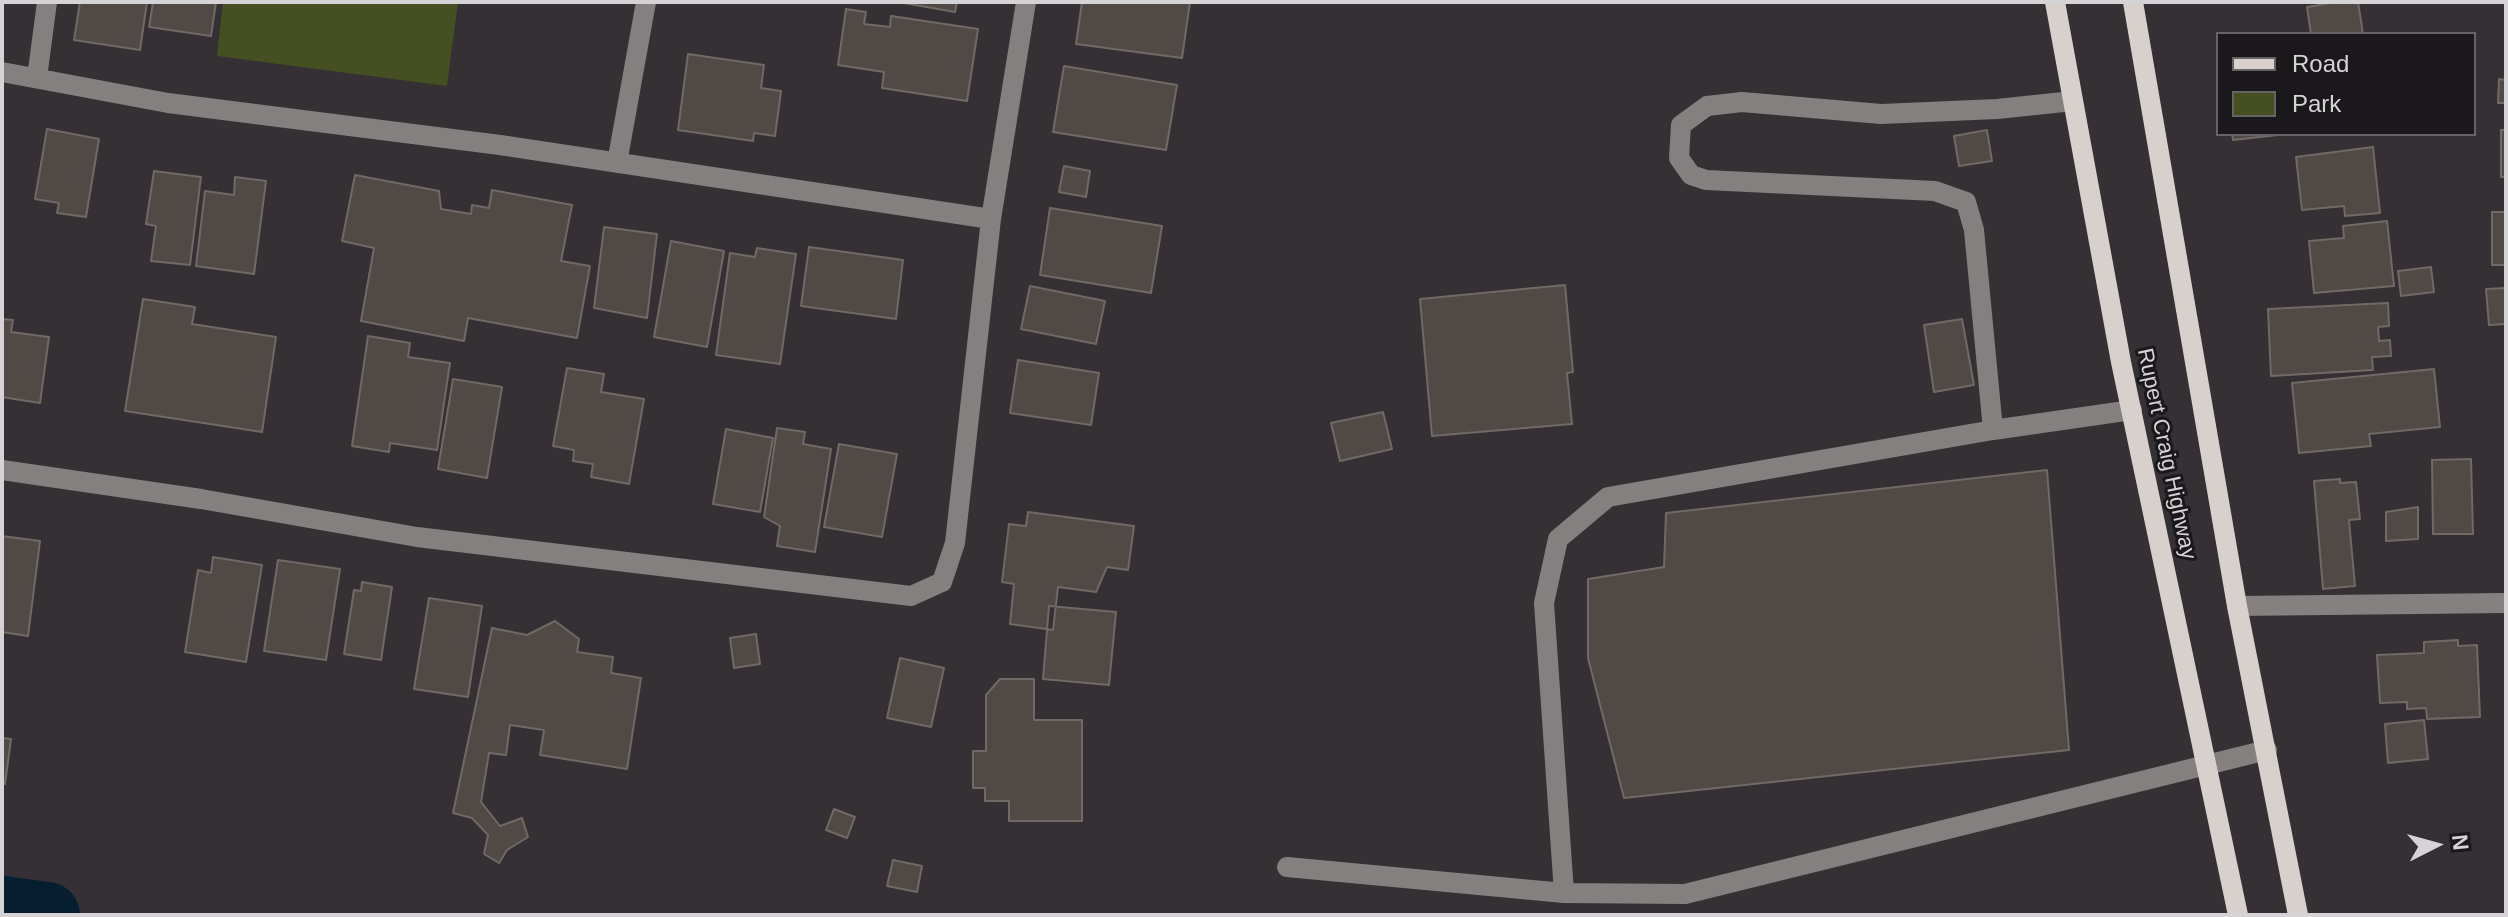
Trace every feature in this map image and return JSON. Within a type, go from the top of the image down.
[{"type":"main road","name":"Rupert Craig Highway","points":[[2055,2],[2132,410],[2238,915]]},
{"type":"main road","name":"Rupert Craig Highway","points":[[2133,2],[2237,606],[2298,915]]},
{"type":"street","points":[[37,78],[47,2]]},
{"type":"street","points":[[617,163],[646,2]]},
{"type":"street","points":[[2,470],[201,499],[417,537],[911,596],[942,582],[955,543],[991,219],[1026,2]]},
{"type":"street","points":[[2,72],[168,103],[500,145],[991,219]]},
{"type":"street","points":[[1993,430],[1974,230],[1966,202],[1935,191],[1706,180],[1691,175],[1679,158],[1681,125],[1707,106],[1742,102],[1881,114],[1997,109],[2073,101]]},
{"type":"street","points":[[1564,893],[1544,603],[1558,539],[1608,497],[1993,430],[2132,410]]},
{"type":"street","points":[[2237,606],[2506,603]]},
{"type":"street","points":[[1287,867],[1564,893],[1685,894],[2267,750]]},
{"type":"green space","points":[[223,2],[458,2],[447,86],[217,56]]},
{"type":"building","points":[[80,2],[147,2],[140,50],[74,40]]},
{"type":"building","points":[[153,2],[216,2],[211,36],[149,27]]},
{"type":"building","points":[[898,2],[957,2],[955,12]]},
{"type":"building","points":[[1082,2],[1190,2],[1182,58],[1076,44]]},
{"type":"building","points":[[2358,2],[2363,32],[2311,32],[2307,7]]},
{"type":"building","points":[[846,9],[866,12],[864,24],[890,27],[891,16],[978,29],[967,101],[882,88],[884,72],[838,65]]},
{"type":"building","points":[[688,54],[764,65],[761,88],[781,91],[775,136],[754,133],[753,141],[678,130]]},
{"type":"building","points":[[1064,66],[1177,85],[1166,150],[1053,132]]},
{"type":"building","points":[[2499,79],[2506,80],[2506,103],[2498,103]]},
{"type":"building","points":[[47,129],[99,139],[86,217],[57,213],[59,203],[35,199]]},
{"type":"building","points":[[1987,130],[1992,161],[1959,166],[1954,136]]},
{"type":"building","points":[[2501,130],[2506,130],[2506,177],[2501,177]]},
{"type":"building","points":[[2232,136],[2269,136],[2233,140]]},
{"type":"building","points":[[2373,147],[2380,213],[2345,216],[2344,206],[2302,210],[2296,157]]},
{"type":"building","points":[[1064,166],[1090,171],[1086,197],[1059,192]]},
{"type":"building","points":[[154,171],[201,177],[190,265],[151,261],[156,226],[146,224]]},
{"type":"building","points":[[355,175],[439,191],[441,209],[471,214],[472,205],[489,208],[492,190],[572,205],[561,261],[590,266],[577,338],[468,318],[464,341],[361,321],[374,248],[342,241]]},
{"type":"building","points":[[235,177],[266,181],[254,274],[196,266],[205,191],[234,195]]},
{"type":"building","points":[[1050,208],[1162,226],[1151,293],[1040,275]]},
{"type":"building","points":[[2492,212],[2506,212],[2506,265],[2492,265]]},
{"type":"building","points":[[2387,221],[2394,286],[2314,293],[2309,241],[2344,238],[2343,226]]},
{"type":"building","points":[[604,227],[657,234],[647,318],[594,308]]},
{"type":"building","points":[[671,241],[724,251],[707,347],[654,337]]},
{"type":"building","points":[[809,247],[903,260],[896,319],[801,306]]},
{"type":"building","points":[[757,248],[796,254],[780,364],[716,355],[730,253],[755,257]]},
{"type":"building","points":[[2431,267],[2434,292],[2401,296],[2398,271]]},
{"type":"building","points":[[1565,285],[1573,372],[1567,373],[1572,424],[1432,436],[1420,299]]},
{"type":"building","points":[[1030,286],[1105,301],[1096,344],[1021,329]]},
{"type":"building","points":[[2506,288],[2506,324],[2489,325],[2486,289]]},
{"type":"building","points":[[143,299],[195,307],[192,324],[276,337],[262,432],[125,411]]},
{"type":"building","points":[[2388,303],[2389,326],[2378,327],[2379,341],[2390,340],[2391,356],[2372,357],[2373,370],[2271,376],[2268,309]]},
{"type":"building","points":[[2,319],[13,320],[11,332],[49,337],[40,403],[2,397]]},
{"type":"building","points":[[1962,319],[1974,385],[1934,392],[1924,325]]},
{"type":"building","points":[[368,336],[410,343],[408,357],[450,363],[437,450],[390,443],[389,452],[352,446]]},
{"type":"building","points":[[1018,360],[1099,373],[1091,425],[1010,413]]},
{"type":"building","points":[[567,368],[604,374],[601,392],[644,399],[629,484],[591,477],[593,464],[573,461],[574,450],[553,446]]},
{"type":"building","points":[[2434,369],[2440,427],[2369,434],[2371,446],[2299,453],[2292,383]]},
{"type":"building","points":[[453,379],[502,387],[487,478],[438,469]]},
{"type":"building","points":[[1383,412],[1392,449],[1340,461],[1331,423]]},
{"type":"building","points":[[777,428],[805,432],[803,444],[831,449],[815,552],[777,546],[780,526],[764,517]]},
{"type":"building","points":[[726,429],[773,438],[760,512],[713,504]]},
{"type":"building","points":[[839,444],[897,454],[882,537],[824,527]]},
{"type":"building","points":[[2471,459],[2473,534],[2433,534],[2432,460]]},
{"type":"building","points":[[2047,470],[2069,750],[1624,798],[1588,658],[1588,579],[1664,567],[1666,513]]},
{"type":"building","points":[[2340,479],[2340,483],[2356,482],[2360,519],[2349,520],[2355,586],[2323,589],[2314,481]]},
{"type":"building","points":[[2418,507],[2418,539],[2386,541],[2386,512]]},
{"type":"building","points":[[1028,512],[1134,526],[1128,570],[1107,567],[1096,592],[1058,587],[1053,630],[1010,624],[1014,584],[1002,582],[1009,524],[1026,526]]},
{"type":"building","points":[[2,536],[40,541],[28,636],[2,632]]},
{"type":"building","points":[[213,557],[262,565],[246,662],[185,652],[198,570],[211,573]]},
{"type":"building","points":[[278,560],[340,569],[326,660],[264,651]]},
{"type":"building","points":[[362,582],[392,587],[381,660],[344,654],[354,590],[361,591]]},
{"type":"building","points":[[429,598],[482,606],[468,697],[414,689]]},
{"type":"building","points":[[1049,606],[1116,612],[1109,685],[1043,679]]},
{"type":"building","points":[[555,621],[579,639],[577,652],[613,657],[611,673],[641,678],[627,769],[540,755],[544,730],[510,725],[506,755],[489,753],[481,802],[500,826],[522,818],[528,837],[507,850],[499,863],[484,854],[488,835],[472,818],[453,813],[492,628],[527,635]]},
{"type":"building","points":[[756,634],[760,664],[734,668],[730,638]]},
{"type":"building","points":[[2458,640],[2458,646],[2477,645],[2480,717],[2427,719],[2426,708],[2407,709],[2407,702],[2380,703],[2377,655],[2424,653],[2424,642]]},
{"type":"building","points":[[900,658],[944,668],[931,727],[887,718]]},
{"type":"building","points":[[1000,679],[1034,679],[1034,720],[1082,720],[1082,821],[1009,821],[1009,801],[985,801],[985,788],[973,788],[973,751],[986,751],[986,695]]},
{"type":"building","points":[[2424,720],[2428,759],[2388,763],[2385,724]]},
{"type":"building","points":[[2,738],[11,739],[5,784],[2,783]]},
{"type":"building","points":[[834,809],[855,817],[847,838],[826,830]]},
{"type":"building","points":[[893,860],[922,866],[917,892],[887,886]]},
{"type":"waterway","points":[[2,909],[47,915]]}]
